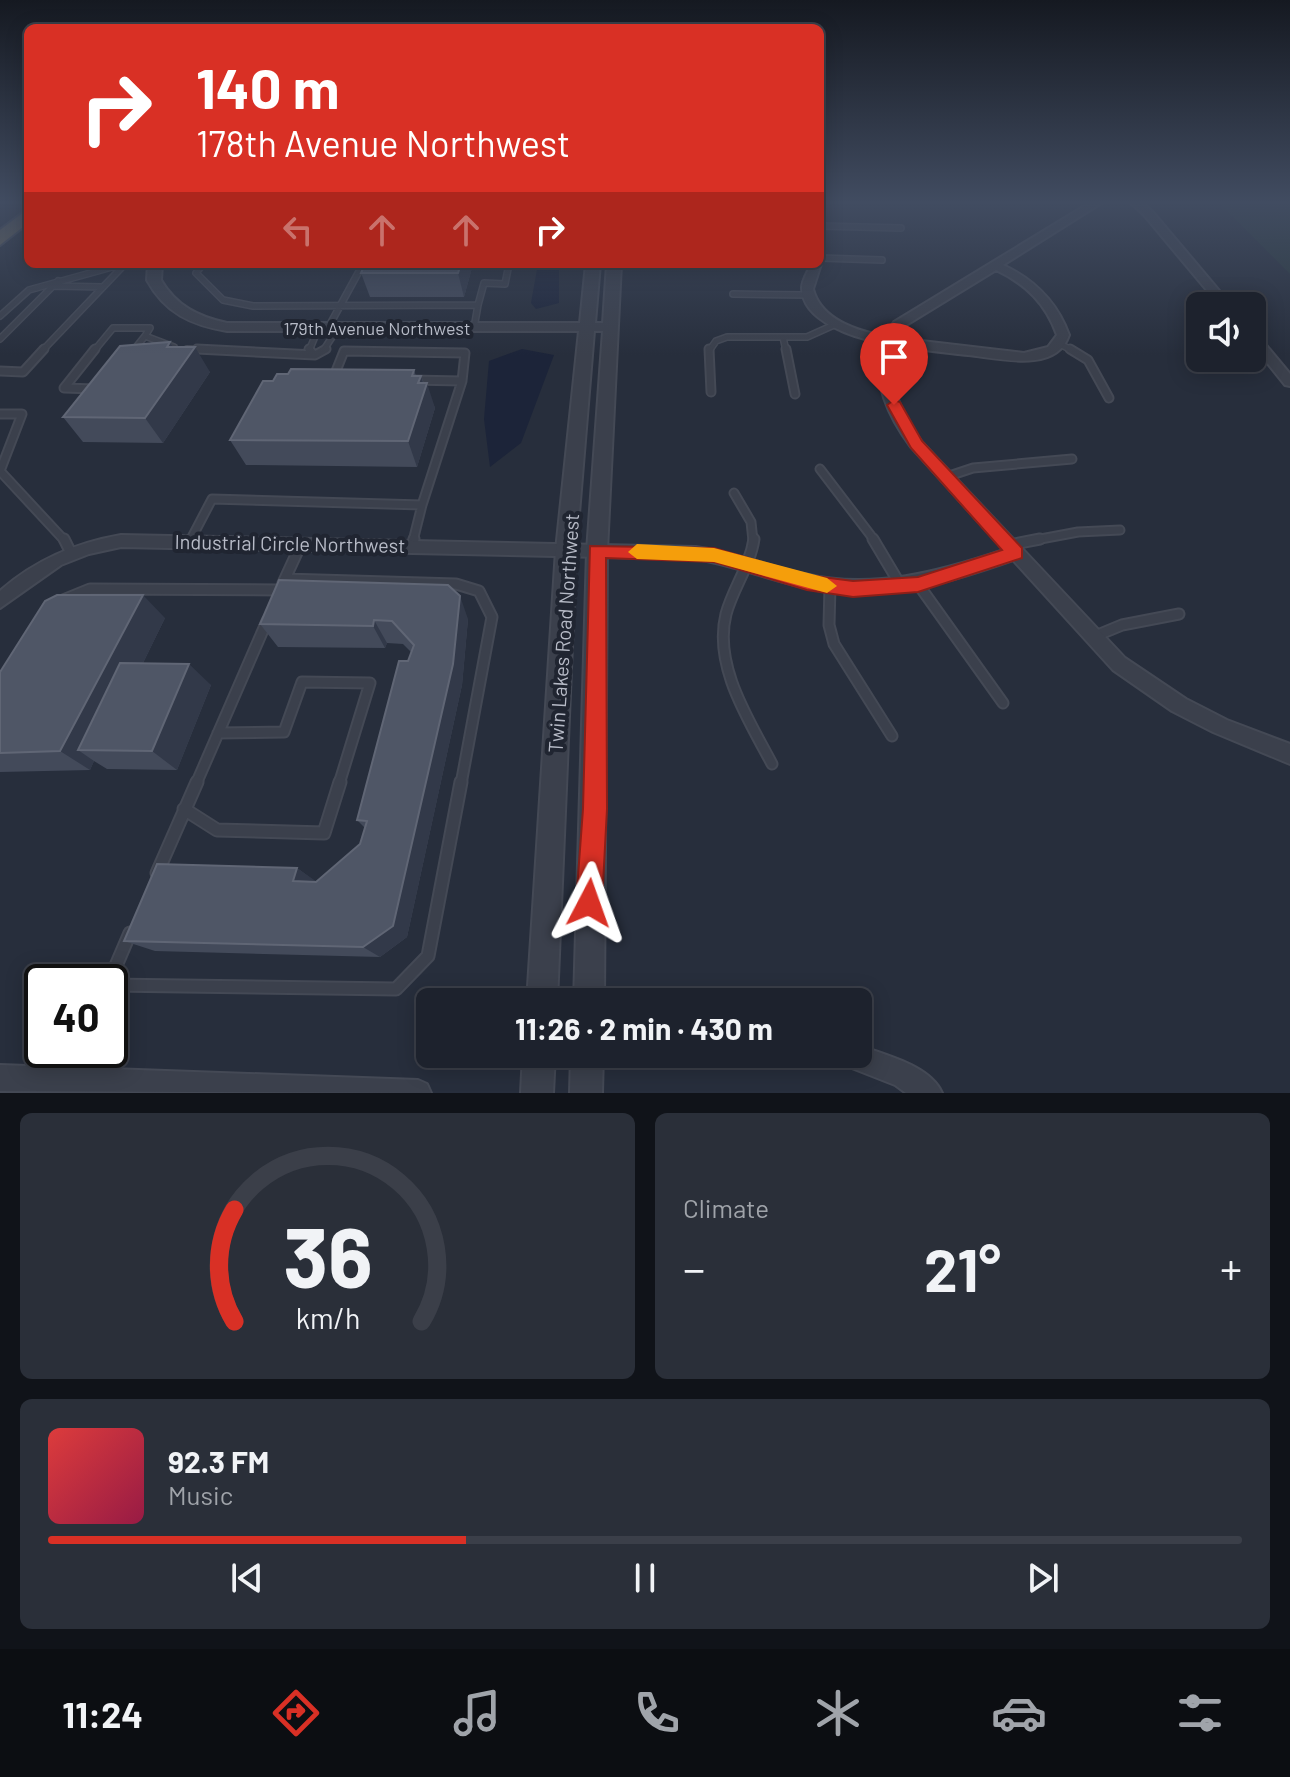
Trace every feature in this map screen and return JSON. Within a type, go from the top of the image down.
[{"type":"street","points":[[1013,253],[907,317],[887,340],[885,373],[898,417],[906,432],[1119,664],[1179,705],[1220,726],[1290,754]]},
{"type":"street","points":[[1182,253],[1214,292]]},
{"type":"street","points":[[814,268],[808,282],[808,295],[820,313],[836,324],[887,340],[1028,356],[1049,352],[1060,344],[1061,327],[1042,295],[1021,277],[995,265]]},
{"type":"street","name":"179th Avenue Northwest","points":[[155,268],[157,287],[188,317],[212,325],[245,329],[612,327]]},
{"type":"street","name":"Twin Lakes Road Northwest","points":[[543,988],[566,550],[593,268]]},
{"type":"street","name":"Twin Lakes Road Northwest","points":[[589,988],[597,551],[614,268]]},
{"type":"street","points":[[1266,353],[1290,382]]},
{"type":"street","name":"Industrial Circle Northwest","points":[[0,601],[39,570],[71,553],[121,541],[696,553],[830,586],[910,586],[1012,549]]},
{"type":"street","points":[[872,1063],[904,1076],[929,1093]]},
{"type":"street","points":[[537,1093],[538,1068]]},
{"type":"street","points":[[586,1093],[587,1068]]},
{"type":"street","points":[[0,1078],[179,1089],[418,1093]]},
{"type":"lane","points":[[824,258],[882,260]]},
{"type":"lane","points":[[0,316],[29,290],[110,268]]},
{"type":"lane","points":[[0,371],[23,372],[120,268]]},
{"type":"lane","points":[[200,268],[196,273],[223,300],[253,306],[478,305]]},
{"type":"lane","points":[[315,355],[308,351],[316,334],[328,328],[361,268]]},
{"type":"lane","points":[[474,328],[484,283],[505,284],[508,268]]},
{"type":"lane","points":[[88,287],[106,269]]},
{"type":"lane","points":[[0,339],[56,284],[103,287]]},
{"type":"lane","points":[[733,294],[808,295]]},
{"type":"lane","points":[[711,392],[709,347],[712,342],[730,336],[816,335],[836,324]]},
{"type":"lane","points":[[104,389],[64,388],[113,328],[150,328],[129,357]]},
{"type":"lane","points":[[145,336],[180,349],[315,355],[326,350],[334,334],[328,328]]},
{"type":"lane","points":[[783,337],[795,394]]},
{"type":"lane","points":[[1060,344],[1088,360],[1109,398]]},
{"type":"lane","points":[[333,378],[344,351],[465,353],[462,381],[412,546]]},
{"type":"lane","points":[[311,370],[315,355]]},
{"type":"lane","points":[[324,378],[347,378]]},
{"type":"lane","points":[[405,380],[462,381]]},
{"type":"lane","points":[[0,414],[22,414],[0,471],[35,512],[61,534],[71,553]]},
{"type":"lane","points":[[946,477],[973,468],[1072,459]]},
{"type":"lane","points":[[820,469],[1003,703]]},
{"type":"lane","points":[[734,493],[753,527],[754,539],[727,609],[725,650],[732,685],[772,764]]},
{"type":"lane","points":[[190,541],[212,499],[422,505]]},
{"type":"lane","points":[[1012,549],[1052,536],[1120,530]]},
{"type":"lane","points":[[153,881],[301,544]]},
{"type":"lane","points":[[53,606],[90,589],[456,584],[479,591],[492,617],[428,956],[396,989],[128,984]]},
{"type":"lane","points":[[830,586],[829,625],[834,644],[892,736]]},
{"type":"lane","points":[[1093,638],[1122,625],[1179,614]]},
{"type":"lane","points":[[184,809],[217,830],[324,833],[370,683],[302,682],[284,732],[218,733]]},
{"type":"lane","points":[[117,964],[134,924]]},
{"type":"lane","points":[[66,1080],[71,1068]]},
{"type":"shaded area","points":[[1269,253],[1290,253],[1290,274]]},
{"type":"water","points":[[537,268],[559,268],[559,303],[536,309],[531,303]]},
{"type":"water","points":[[522,349],[554,355],[521,443],[490,467],[484,419],[489,361]]},
{"type":"building","points":[[363,268],[460,268],[458,273],[361,273]]},
{"type":"building","points":[[170,342],[167,347],[195,347],[145,418],[63,417],[120,346]]},
{"type":"building","points":[[291,369],[414,370],[412,376],[421,376],[418,383],[427,383],[408,441],[230,440],[263,381],[273,381],[277,374],[288,374]]},
{"type":"building","points":[[279,580],[448,585],[460,596],[453,664],[393,926],[363,947],[124,941],[157,864],[297,868],[293,881],[316,882],[360,844],[367,821],[357,820],[399,661],[408,661],[414,645],[392,621],[374,620],[373,626],[260,624]]},
{"type":"building","points":[[57,595],[143,595],[60,751],[0,753],[0,672],[45,601]]},
{"type":"building","points":[[120,663],[189,664],[152,751],[78,750]]},
{"type":"slow traffic","points":[[637,552],[714,555],[827,586]]},
{"type":"route","points":[[589,903],[595,809],[597,551],[714,555],[807,582],[853,589],[918,584],[1016,553],[906,432],[894,405]]}]
